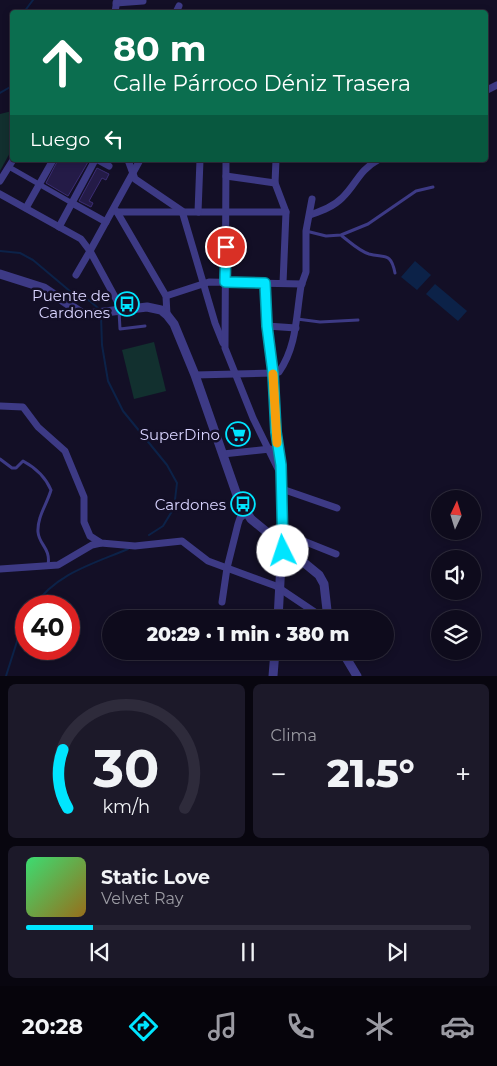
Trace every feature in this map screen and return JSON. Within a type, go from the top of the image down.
[{"type":"street","points":[[116,1],[143,1]]},
{"type":"street","points":[[26,208],[51,162]]},
{"type":"street","points":[[59,227],[96,162]]},
{"type":"street","points":[[101,162],[109,166]]},
{"type":"street","points":[[129,162],[135,179],[182,211],[215,323],[234,374],[282,477]]},
{"type":"street","points":[[76,275],[106,222],[115,211],[139,162]]},
{"type":"street","points":[[198,212],[200,162]]},
{"type":"street","points":[[225,348],[226,162]]},
{"type":"street","points":[[276,162],[275,183],[286,212],[283,283]]},
{"type":"street","points":[[310,215],[331,206],[343,198],[365,167],[374,162]]},
{"type":"street","points":[[0,181],[11,163],[72,203],[106,222]]},
{"type":"street","points":[[226,176],[275,183]]},
{"type":"street","points":[[0,194],[81,239],[90,251],[120,310]]},
{"type":"street","points":[[194,376],[280,372],[293,347],[302,284],[306,272],[306,230],[312,199]]},
{"type":"street","points":[[115,211],[286,212]]},
{"type":"street","points":[[115,211],[166,296],[167,315]]},
{"type":"street","points":[[0,274],[44,288],[80,312],[94,315],[148,307],[160,310],[167,315],[174,324],[239,501],[246,513],[319,575],[324,584],[325,610]]},
{"type":"street","points":[[166,296],[205,284],[225,282],[302,284]]},
{"type":"street","points":[[265,283],[267,326],[282,477],[282,562],[279,610]]},
{"type":"street","points":[[267,326],[296,328]]},
{"type":"street","points":[[0,406],[23,407],[38,427],[65,451],[84,496],[86,530],[90,536],[101,543]]},
{"type":"street","points":[[223,454],[278,448]]},
{"type":"street","points":[[282,489],[337,508]]},
{"type":"street","points":[[222,602],[227,568],[240,518],[246,513]]},
{"type":"street","points":[[281,532],[336,554]]},
{"type":"street","points":[[0,569],[58,565],[92,545],[101,543],[135,546],[182,540],[208,561],[280,590],[312,610]]},
{"type":"street","points":[[282,562],[286,557],[294,554]]},
{"type":"street","points":[[273,676],[274,660]]},
{"type":"street","points":[[347,660],[357,676]]},
{"type":"lane","points":[[306,230],[326,236],[341,235],[368,224],[416,191],[433,187]]},
{"type":"lane","points":[[341,235],[370,254],[380,254],[387,257],[393,263],[395,273]]},
{"type":"lane","points":[[120,310],[120,329],[145,326]]},
{"type":"lane","points":[[297,319],[320,322],[358,320]]},
{"type":"lane","points":[[0,459],[12,468],[16,468],[23,461],[40,472],[48,482],[51,490],[41,514],[38,531],[48,551],[48,565]]},
{"type":"green space","points":[[10,112],[10,153],[0,171],[0,114]]},
{"type":"green space","points":[[154,342],[166,391],[134,399],[122,350]]},
{"type":"water","points":[[415,261],[431,275],[417,290],[401,277]]},
{"type":"water","points":[[435,284],[467,311],[458,321],[426,294]]},
{"type":"building","points":[[57,162],[88,162],[68,196],[46,183]]},
{"type":"building","points":[[97,168],[109,174],[106,180],[102,178],[89,201],[93,203],[91,207],[79,201]]},
{"type":"waterway","points":[[26,10],[33,0]]},
{"type":"waterway","points":[[0,93],[10,87]]},
{"type":"waterway","points":[[0,251],[20,253],[33,260],[71,292],[90,301],[99,309]]},
{"type":"waterway","points":[[101,316],[102,345],[108,381],[123,411],[167,465],[177,483],[174,508],[163,526],[149,535]]},
{"type":"waterway","points":[[43,595],[53,585],[76,571],[128,549]]},
{"type":"waterway","points":[[6,676],[15,648]]},
{"type":"slow traffic","points":[[273,374],[277,443]]},
{"type":"place","name":"Puente de Cardones","points":[[127,304]]},
{"type":"place","name":"SuperDino","points":[[238,434]]},
{"type":"place","name":"Cardones","points":[[243,504]]},
{"type":"route","points":[[226,247],[225,282],[265,283],[276,432],[281,465],[281,532],[283,551]]}]
